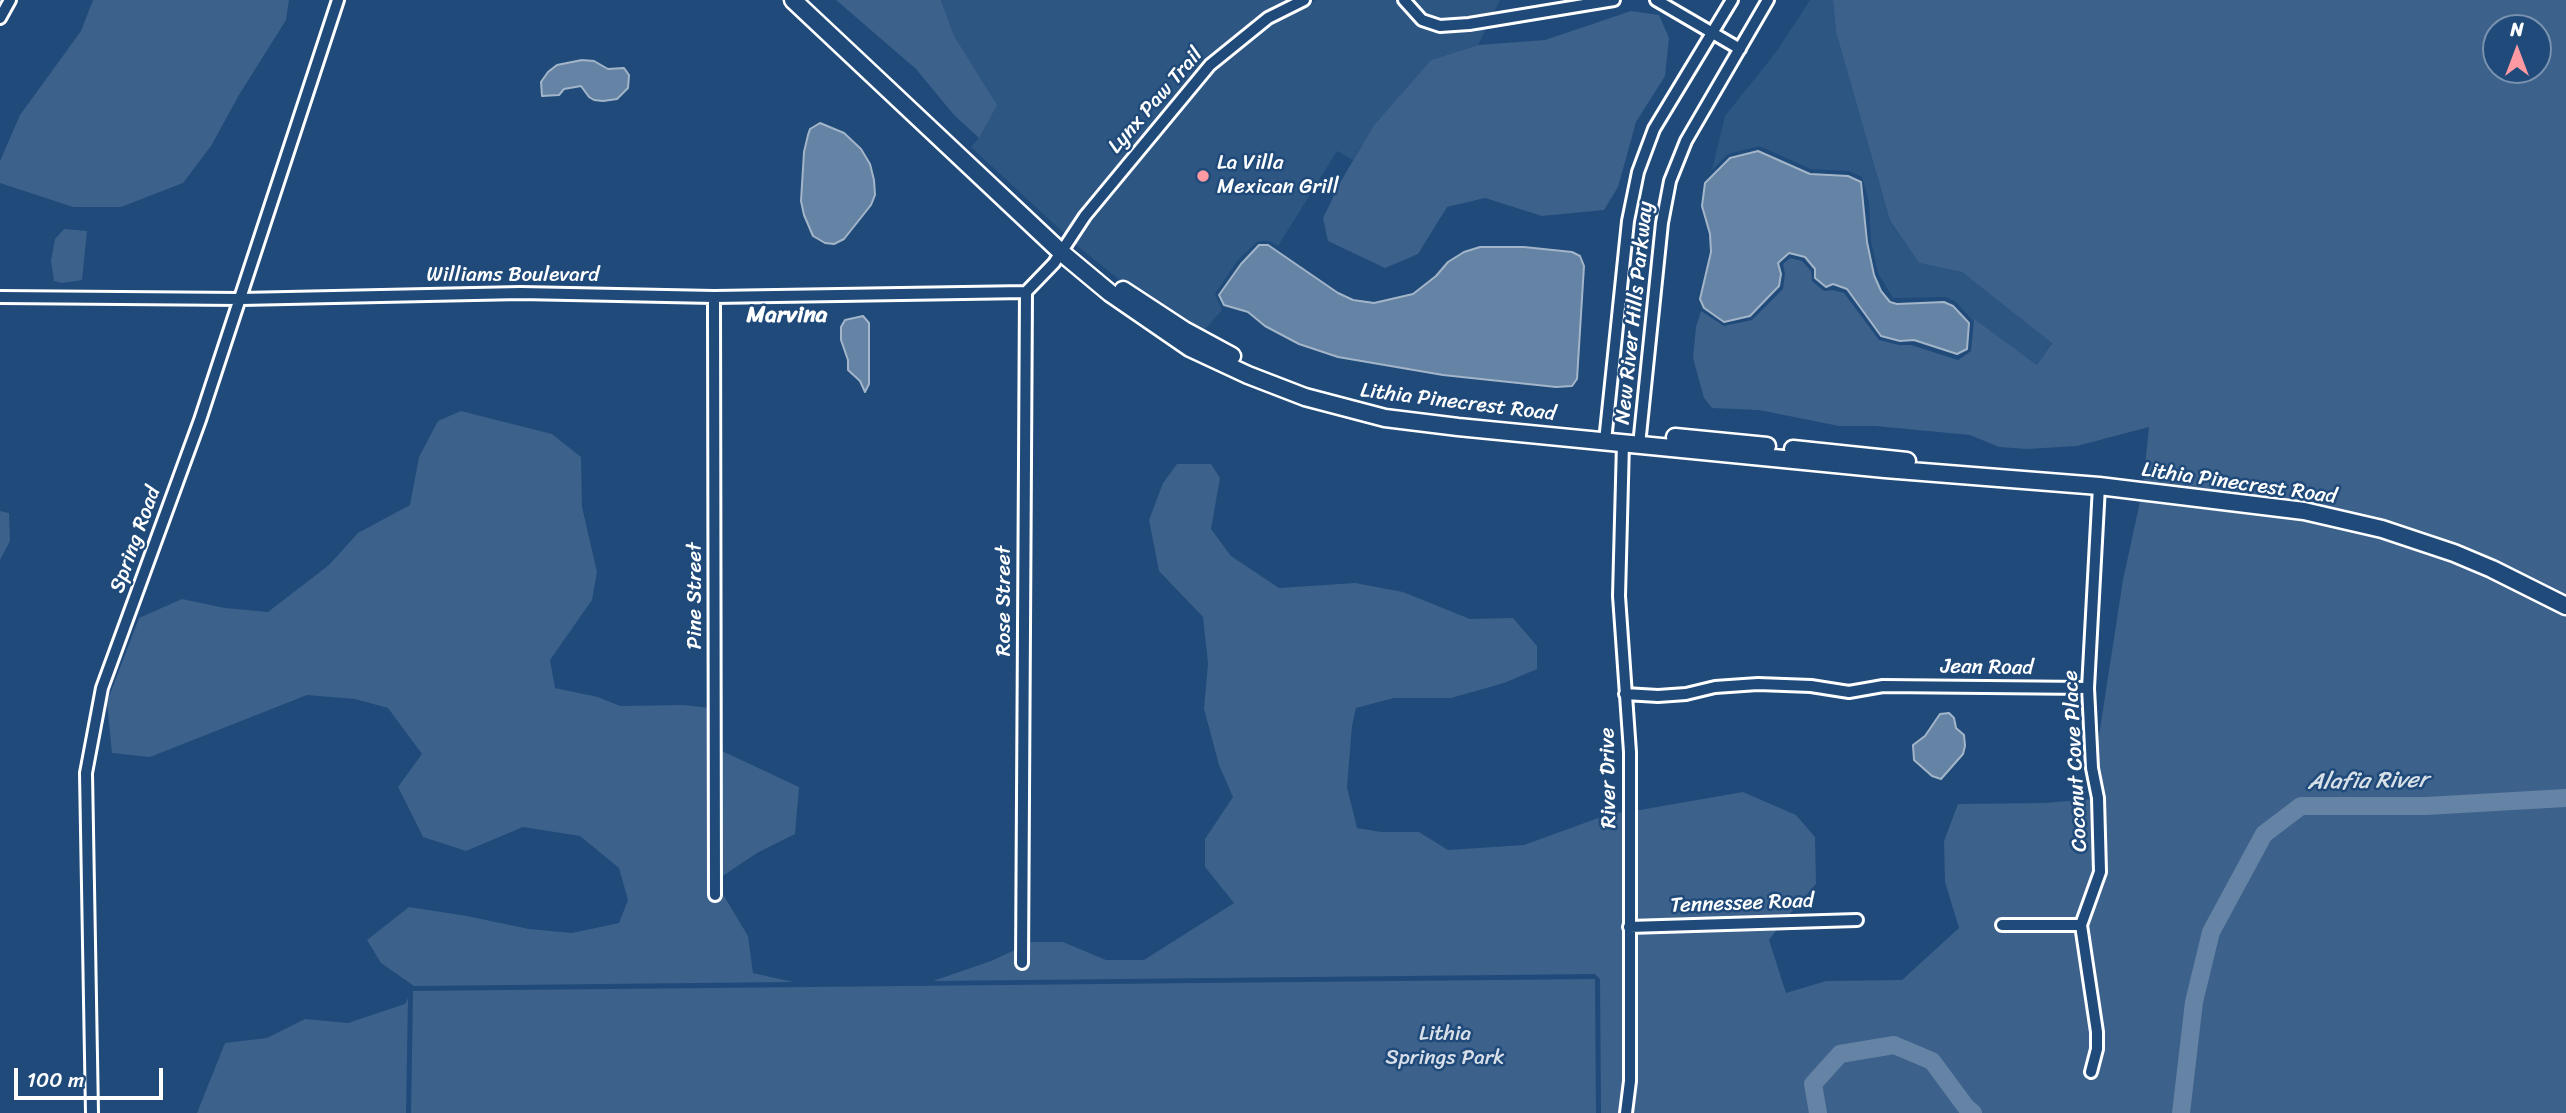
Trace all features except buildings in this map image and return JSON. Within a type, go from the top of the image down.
[{"type":"main road","name":"Lithia Pinecrest Road","points":[[793,0],[880,80],[919,121],[1134,312],[1191,348],[1252,377],[1305,397],[1405,421],[1606,436],[1885,469],[2099,486],[2260,504],[2347,520],[2454,553],[2566,606]]},
{"type":"street","points":[[0,18],[10,0]]},
{"type":"street","name":"Spring Road","points":[[92,1113],[86,773],[102,688],[168,512],[241,299],[338,0]]},
{"type":"street","name":"Lynx Paw Trail","points":[[1064,249],[1085,216],[1210,65],[1268,18],[1304,0]]},
{"type":"street","points":[[1404,0],[1422,20],[1440,26],[1469,24],[1614,0]]},
{"type":"street","points":[[1656,0],[1740,49]]},
{"type":"street","name":"New River Hills Parkway","points":[[1606,436],[1628,221],[1638,172],[1654,129],[1732,0]]},
{"type":"street","name":"New River Hills Parkway","points":[[1634,441],[1662,223],[1670,181],[1686,141],[1768,0]]},
{"type":"street","points":[[1026,292],[1064,249]]},
{"type":"street","name":"Williams Boulevard","points":[[0,297],[241,299],[521,293],[714,297],[1026,292]]},
{"type":"street","name":"Rose Street","points":[[1022,963],[1026,292]]},
{"type":"street","name":"Pine Street","points":[[714,297],[715,895]]},
{"type":"street","name":"River Drive","points":[[1626,1113],[1630,1082],[1630,752],[1619,596],[1634,441]]},
{"type":"street","name":"Coconut Cove Place","points":[[2091,1072],[2097,1049],[2097,1032],[2081,926],[2100,872],[2098,798],[2092,768],[2088,688],[2099,486]]},
{"type":"street","name":"Jean Road","points":[[1625,694],[1672,695],[1745,685],[1789,685],[1849,692],[1885,687],[2088,688]]},
{"type":"street","name":"Tennessee Road","points":[[1629,927],[1857,920]]},
{"type":"street","points":[[2002,925],[2081,926]]},
{"type":"shaded area","points":[[941,0],[1292,0],[1266,12],[1207,60],[1081,212],[1066,235],[971,147],[979,138],[973,69],[954,36]]},
{"type":"shaded area","points":[[1317,0],[1397,0],[1419,24],[1440,31],[1487,27],[1478,45],[1431,60],[1374,125],[1353,160],[1337,151],[1278,246],[1269,241],[1258,241],[1237,261],[1215,294],[1222,310],[1201,334],[1137,294],[1074,243],[1089,220],[1213,69],[1271,23]]},
{"type":"shaded area","points":[[1411,0],[1500,0],[1493,14],[1440,20],[1425,15]]},
{"type":"shaded area","points":[[1810,0],[1833,0],[1836,32],[1890,222],[1919,263],[1962,272],[2052,342],[2037,365],[1973,321],[1956,302],[1946,297],[1893,298],[1878,273],[1871,241],[1869,202],[1862,177],[1848,171],[1811,169],[1759,146],[1728,154],[1712,170],[1725,116],[1777,51]]},
{"type":"shaded area","points":[[582,60],[594,61],[608,69],[624,68],[629,75],[628,88],[617,99],[603,101],[589,97],[581,86],[564,89],[559,95],[542,96],[541,82],[548,72],[557,65]]},
{"type":"shaded area","points":[[820,123],[844,133],[861,149],[870,164],[874,180],[875,195],[871,205],[844,239],[834,244],[825,243],[813,236],[801,201],[804,152],[808,135],[810,129]]},
{"type":"shaded area","points":[[1758,151],[1810,174],[1848,176],[1861,182],[1867,242],[1874,275],[1881,291],[1890,302],[1897,304],[1944,302],[1953,306],[1969,323],[1967,349],[1957,354],[1914,340],[1900,341],[1881,336],[1847,289],[1833,284],[1826,287],[1815,278],[1815,269],[1805,257],[1789,253],[1778,263],[1781,274],[1779,286],[1750,316],[1724,322],[1704,308],[1700,299],[1711,252],[1710,234],[1702,206],[1705,183],[1730,158]]},
{"type":"shaded area","points":[[1259,245],[1268,245],[1338,293],[1353,300],[1374,303],[1413,294],[1436,276],[1448,262],[1464,252],[1480,247],[1524,247],[1572,252],[1580,256],[1584,266],[1577,379],[1572,386],[1556,387],[1443,375],[1338,357],[1299,344],[1265,326],[1248,312],[1224,305],[1219,295],[1241,264]]},
{"type":"shaded area","points":[[863,316],[869,323],[869,384],[865,392],[860,381],[848,370],[848,360],[841,340],[841,327],[845,320]]},
{"type":"shaded area","points":[[1949,713],[1954,718],[1956,728],[1964,735],[1965,746],[1963,754],[1941,779],[1932,776],[1914,760],[1913,745],[1925,736],[1940,714]]},
{"type":"green space","points":[[93,0],[289,0],[286,20],[211,146],[183,183],[121,207],[73,207],[0,183],[0,161],[20,115],[81,31]]},
{"type":"green space","points":[[836,0],[941,0],[954,36],[997,105],[979,138],[954,115],[916,69]]},
{"type":"green space","points":[[1833,0],[2566,0],[2566,600],[2456,548],[2143,485],[2149,427],[2077,446],[2027,449],[1999,447],[1970,435],[1875,426],[1839,426],[1759,410],[1712,408],[1704,398],[1693,358],[1696,327],[1701,311],[1724,326],[1752,320],[1783,289],[1783,264],[1790,258],[1802,261],[1811,271],[1812,281],[1824,291],[1844,293],[1879,340],[1911,345],[1958,360],[1971,351],[1974,319],[2037,365],[2052,343],[1962,272],[1919,263],[1890,221],[1836,32]]},
{"type":"green space","points":[[1631,11],[1659,15],[1669,38],[1665,76],[1636,122],[1618,187],[1604,210],[1542,216],[1485,198],[1447,207],[1418,254],[1385,268],[1328,241],[1323,218],[1341,181],[1374,125],[1431,60],[1478,45],[1545,40]]},
{"type":"green space","points":[[64,229],[87,231],[82,280],[62,283],[54,281],[51,261],[55,239]]},
{"type":"green space","points":[[461,411],[552,434],[581,457],[582,507],[597,572],[592,600],[550,660],[555,688],[598,697],[620,706],[684,705],[710,708],[710,900],[720,900],[721,891],[748,936],[753,973],[793,982],[414,986],[381,963],[367,940],[409,907],[529,929],[572,933],[619,923],[628,900],[619,868],[580,836],[523,827],[466,851],[423,837],[398,787],[422,754],[388,708],[355,699],[307,695],[150,757],[112,753],[107,702],[139,618],[182,599],[225,608],[268,612],[329,565],[358,533],[410,505],[419,457],[438,421]]},
{"type":"green space","points":[[1177,464],[1211,464],[1220,478],[1211,529],[1231,556],[1279,588],[1355,583],[1403,592],[1470,619],[1513,618],[1537,646],[1537,669],[1504,683],[1451,698],[1394,698],[1356,708],[1347,787],[1357,828],[1381,832],[1419,832],[1448,850],[1524,845],[1601,817],[1624,812],[1625,1081],[1621,1113],[1601,1113],[1600,979],[1595,974],[933,981],[1017,949],[1017,969],[1027,969],[1029,942],[1063,942],[1106,960],[1144,960],[1234,903],[1205,867],[1205,839],[1233,797],[1219,765],[1204,709],[1208,663],[1203,617],[1159,571],[1149,520],[1163,483]]},
{"type":"green space","points":[[2141,497],[2221,505],[2346,526],[2453,559],[2566,613],[2566,1113],[1631,1113],[1634,933],[1778,928],[1769,940],[1786,993],[1826,981],[1902,980],[1959,928],[1945,882],[1944,841],[1958,804],[2044,803],[2093,799],[2095,871],[2077,920],[1997,919],[1997,930],[2077,931],[2092,1032],[2092,1048],[2084,1075],[2094,1079],[2102,1051],[2102,1031],[2086,926],[2105,872],[2103,798],[2106,797],[2096,755],[2123,580]]},
{"type":"green space","points":[[0,511],[9,513],[10,541],[0,560]]},
{"type":"green space","points":[[720,709],[722,751],[799,787],[795,834],[757,853],[721,877]]},
{"type":"green space","points":[[1743,792],[1796,815],[1815,837],[1816,884],[1788,916],[1634,921],[1634,811]]},
{"type":"green space","name":"Lithia Springs Park","points":[[1595,979],[1596,1113],[411,1113],[413,991]]},
{"type":"green space","points":[[408,998],[406,1113],[197,1113],[225,1043],[267,1038],[305,1019],[348,1023],[405,1004]]},
{"type":"waterway","name":"Alafia River","points":[[2181,1113],[2194,1002],[2211,932],[2264,834],[2301,806],[2426,806],[2566,798]]},
{"type":"waterway","name":"Alafia River","points":[[1818,1113],[1813,1084],[1840,1054],[1894,1045],[1932,1061],[1973,1113]]},
{"type":"place","name":"La Villa Mexican Grill","points":[[1203,176]]},
{"type":"district","name":"Marvina","points":[[787,316]]}]
